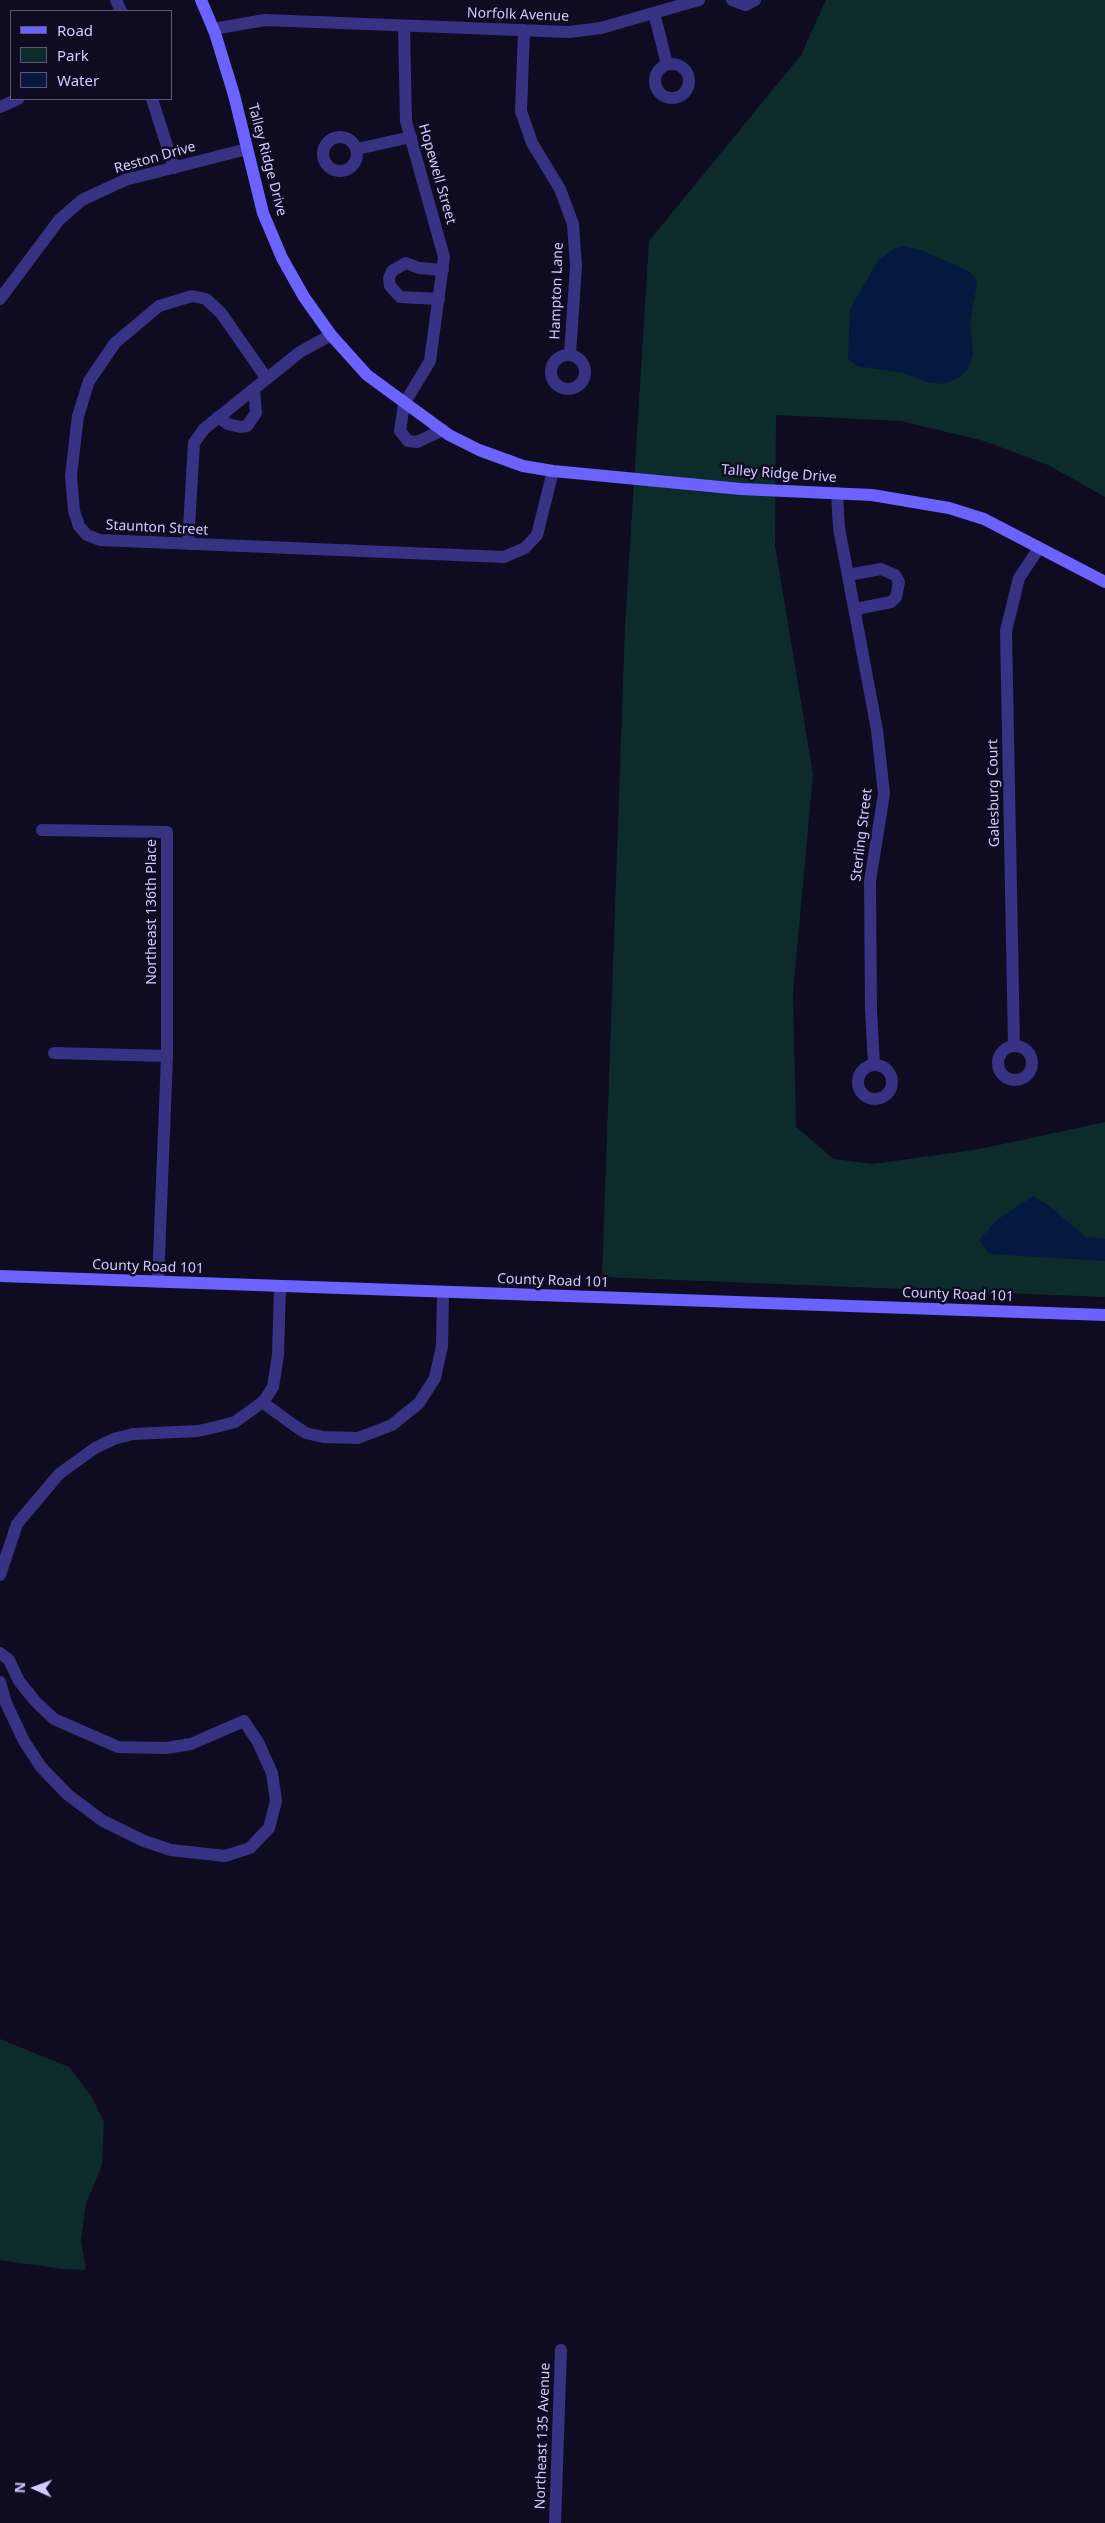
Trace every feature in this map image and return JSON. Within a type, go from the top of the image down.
[{"type":"street","name":"Talley Ridge Drive","points":[[201,0],[213,29],[234,95],[263,213],[282,258],[304,297],[331,335],[367,375],[404,404],[443,430],[496,456],[523,466],[553,472],[741,488],[905,499],[949,508],[984,519],[1105,582]]},
{"type":"street","name":"Norfolk Avenue","points":[[213,29],[266,20],[569,32],[602,28],[698,0]]},
{"type":"street","points":[[732,0],[746,4],[755,0]]},
{"type":"street","points":[[654,13],[666,64]]},
{"type":"street","name":"Hopewell Street","points":[[404,26],[406,121],[444,257],[430,361],[404,404]]},
{"type":"street","name":"Hampton Lane","points":[[524,30],[521,111],[532,143],[560,189],[573,224],[576,266],[570,354]]},
{"type":"street","points":[[0,106],[15,100]]},
{"type":"street","points":[[152,100],[174,168]]},
{"type":"street","points":[[357,149],[411,137]]},
{"type":"street","name":"Reston Drive","points":[[0,299],[59,220],[82,200],[125,180],[247,149]]},
{"type":"street","points":[[439,299],[400,297],[390,286],[389,278],[392,271],[406,263],[419,268],[443,270]]},
{"type":"street","name":"Staunton Street","points":[[267,379],[221,313],[206,299],[192,296],[159,306],[115,343],[89,382],[78,416],[72,476],[74,511],[79,526],[87,535],[100,540],[504,557],[525,548],[537,535],[553,472]]},
{"type":"street","points":[[188,544],[194,443],[204,429],[300,352],[331,335]]},
{"type":"street","points":[[218,417],[228,424],[240,427],[247,426],[256,413],[254,389]]},
{"type":"street","points":[[404,404],[400,430],[408,442],[423,440],[443,430]]},
{"type":"street","name":"Sterling Street","points":[[837,493],[839,528],[877,730],[884,794],[870,881],[871,1010],[874,1064]]},
{"type":"street","name":"Galesburg Court","points":[[1014,1045],[1006,631],[1019,578],[1039,548]]},
{"type":"street","points":[[848,575],[881,569],[895,575],[899,582],[896,597],[890,602],[861,608],[855,612]]},
{"type":"street","name":"Northeast 136th Place","points":[[42,830],[167,832],[167,1056],[158,1282]]},
{"type":"street","points":[[54,1053],[167,1056]]},
{"type":"street","name":"County Road 101","points":[[0,1276],[1105,1315]]},
{"type":"street","points":[[0,1576],[17,1524],[59,1474],[95,1448],[114,1439],[133,1434],[198,1431],[235,1422],[262,1402],[273,1387],[278,1355],[280,1286]]},
{"type":"street","points":[[262,1402],[306,1433],[323,1437],[358,1438],[392,1425],[419,1403],[435,1378],[442,1346],[443,1292]]},
{"type":"street","points":[[0,1653],[9,1660],[19,1681],[35,1701],[54,1719],[118,1747],[166,1748],[191,1744],[244,1721],[258,1742],[272,1773],[276,1801],[269,1828],[250,1848],[225,1856],[171,1850],[144,1841],[103,1821],[68,1795],[41,1767],[24,1741],[6,1703],[0,1682]]},
{"type":"street","name":"Northeast 135 Avenue","points":[[555,2523],[561,2350]]},
{"type":"green space","points":[[826,0],[1105,0],[1105,497],[1048,465],[984,441],[901,421],[776,415],[775,545],[813,775],[793,992],[796,1127],[834,1159],[873,1164],[980,1149],[1105,1122],[1105,1297],[602,1277],[625,627],[649,241],[801,55]]},
{"type":"green space","points":[[0,2039],[69,2067],[92,2097],[104,2122],[102,2165],[86,2204],[81,2240],[86,2270],[62,2269],[0,2260]]},
{"type":"water","points":[[902,246],[921,250],[968,271],[975,277],[977,285],[970,322],[973,355],[968,369],[957,379],[943,384],[927,382],[903,373],[857,366],[848,359],[850,309],[877,262],[893,249]]},
{"type":"water","points":[[1033,1196],[1048,1205],[1086,1237],[1105,1239],[1105,1261],[989,1254],[979,1240],[998,1219]]}]
